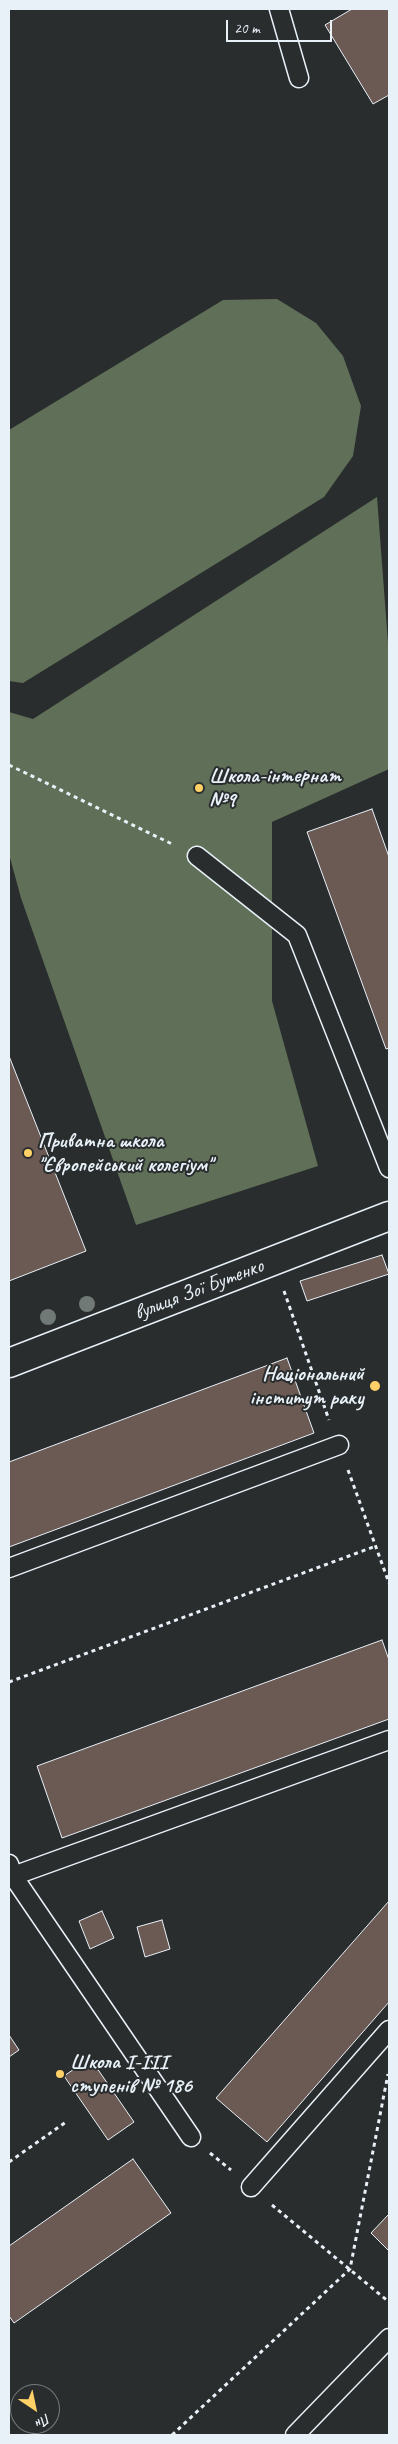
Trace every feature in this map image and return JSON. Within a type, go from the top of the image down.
[{"type":"street","name":"вулиця Зої Бутенко","points":[[9,1363],[389,1216]]},
{"type":"lane","points":[[279,9],[299,78]]},
{"type":"lane","points":[[197,856],[297,935],[389,1168]]},
{"type":"lane","points":[[9,1568],[339,1445]]},
{"type":"lane","points":[[191,2137],[11,1870],[389,1740]]},
{"type":"lane","points":[[251,2187],[389,2030]]},
{"type":"lane","points":[[295,2435],[389,2338]]},
{"type":"path","points":[[9,765],[197,856]]},
{"type":"path","points":[[274,1262],[389,1583]]},
{"type":"path","points":[[9,1682],[376,1546]]},
{"type":"path","points":[[172,2435],[350,2269],[389,2069]]},
{"type":"path","points":[[9,2162],[66,2122]]},
{"type":"path","points":[[191,2137],[389,2302]]},
{"type":"green space","points":[[277,299],[316,323],[343,356],[361,406],[353,456],[324,497],[23,683],[9,681],[9,430],[223,300]]},
{"type":"green space","points":[[377,497],[389,656],[389,769],[272,822],[272,1001],[318,1166],[136,1225],[21,898],[9,854],[9,712],[33,719]]},
{"type":"building","points":[[352,9],[389,9],[389,95],[373,104],[325,25]]},
{"type":"building","points":[[372,809],[389,857],[389,1048],[386,1049],[307,832]]},
{"type":"building","name":"Приватна школа \"Європейський колегіум\"","points":[[9,1056],[86,1251],[9,1281]]},
{"type":"building","points":[[382,1255],[389,1274],[307,1301],[300,1281]]},
{"type":"building","points":[[287,1358],[314,1433],[9,1547],[9,1462]]},
{"type":"building","points":[[382,1640],[389,1660],[389,1719],[62,1838],[37,1766]]},
{"type":"building","points":[[389,1901],[389,2002],[267,2142],[216,2098]]},
{"type":"building","points":[[102,1911],[114,1938],[90,1949],[79,1921]]},
{"type":"building","points":[[162,1920],[170,1949],[145,1957],[137,1927]]},
{"type":"building","points":[[9,2035],[19,2050],[9,2057]]},
{"type":"building","points":[[90,2058],[134,2122],[108,2140],[64,2076]]},
{"type":"building","points":[[133,2159],[171,2213],[14,2323],[9,2316],[9,2246]]},
{"type":"building","points":[[389,2214],[389,2251],[371,2233]]},
{"type":"place","name":"Школа-інтернат №9","points":[[199,788]]},
{"type":"place","name":"Приватна школа \"Європейський колегіум\"","points":[[28,1153]]},
{"type":"place","name":"Національний інститут раку","points":[[375,1386]]},
{"type":"place","name":"Школа І-ІІІ ступенів № 186","points":[[60,2074]]}]
